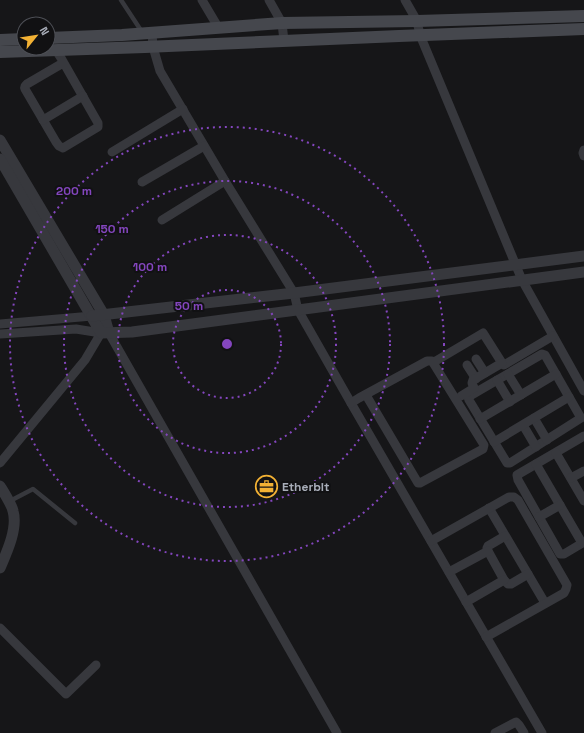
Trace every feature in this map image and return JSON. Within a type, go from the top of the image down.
[{"type":"main road","points":[[56,38],[122,35],[282,23],[584,16]]},
{"type":"main road","points":[[56,50],[584,29]]},
{"type":"main road","points":[[0,40],[16,39]]},
{"type":"main road","points":[[0,52],[16,51]]},
{"type":"street","points":[[202,0],[218,27]]},
{"type":"street","points":[[268,0],[282,23],[284,41]]},
{"type":"street","points":[[405,0],[417,21],[420,35],[522,280],[584,391]]},
{"type":"street","points":[[147,33],[149,47],[160,71],[225,181],[294,292],[298,310],[542,733]]},
{"type":"street","points":[[56,50],[98,123],[98,126],[63,148],[56,142],[25,89],[25,86],[63,63]]},
{"type":"street","points":[[42,120],[83,96]]},
{"type":"street","points":[[112,152],[183,109]]},
{"type":"street","points":[[0,140],[104,315],[105,333],[85,360],[0,463]]},
{"type":"street","points":[[142,182],[204,146]]},
{"type":"street","points":[[584,150],[584,156]]},
{"type":"street","points":[[0,160],[92,316],[105,333],[336,733]]},
{"type":"street","points":[[162,220],[225,181]]},
{"type":"street","points":[[0,324],[104,315],[516,265],[584,259]]},
{"type":"street","points":[[0,334],[76,329],[105,333],[132,332],[584,272]]},
{"type":"street","points":[[434,362],[483,333],[502,363]]},
{"type":"street","points":[[461,396],[474,388],[472,381],[553,336]]},
{"type":"street","points":[[542,354],[545,355],[581,418],[510,463],[507,463],[468,397],[508,374],[542,354]]},
{"type":"street","points":[[476,359],[485,374]]},
{"type":"street","points":[[351,403],[430,360],[434,362],[484,445],[483,449],[418,484],[366,395]]},
{"type":"street","points":[[467,365],[476,379]]},
{"type":"street","points":[[508,374],[521,395]]},
{"type":"street","points":[[480,419],[521,395],[576,377]]},
{"type":"street","points":[[497,380],[510,402]]},
{"type":"street","points":[[494,442],[569,397]]},
{"type":"street","points":[[534,418],[547,440]]},
{"type":"street","points":[[523,425],[536,447]]},
{"type":"street","points":[[536,464],[583,542],[564,554],[560,554],[518,480],[517,475],[584,436]]},
{"type":"street","points":[[376,446],[391,438]]},
{"type":"street","points":[[381,455],[396,447]]},
{"type":"street","points":[[556,452],[584,501]]},
{"type":"street","points":[[571,478],[584,471]]},
{"type":"street","points":[[0,486],[13,511],[14,527],[9,547],[0,568]]},
{"type":"street","points":[[431,541],[509,497],[514,497],[518,500],[567,585],[564,592],[486,637]]},
{"type":"street","points":[[539,517],[560,505]]},
{"type":"street","points":[[489,508],[545,603]]},
{"type":"street","points":[[505,536],[487,548],[504,580],[508,584],[511,584],[528,574]]},
{"type":"street","points":[[449,572],[488,551]]},
{"type":"street","points":[[466,602],[504,580]]},
{"type":"street","points":[[0,628],[66,694],[96,665]]},
{"type":"street","points":[[495,733],[516,722],[524,733]]},
{"type":"lane","points":[[121,0],[147,33]]},
{"type":"lane","points":[[9,502],[33,489],[75,523]]},
{"type":"place","name":"Etherbit","points":[[267,487]]}]
